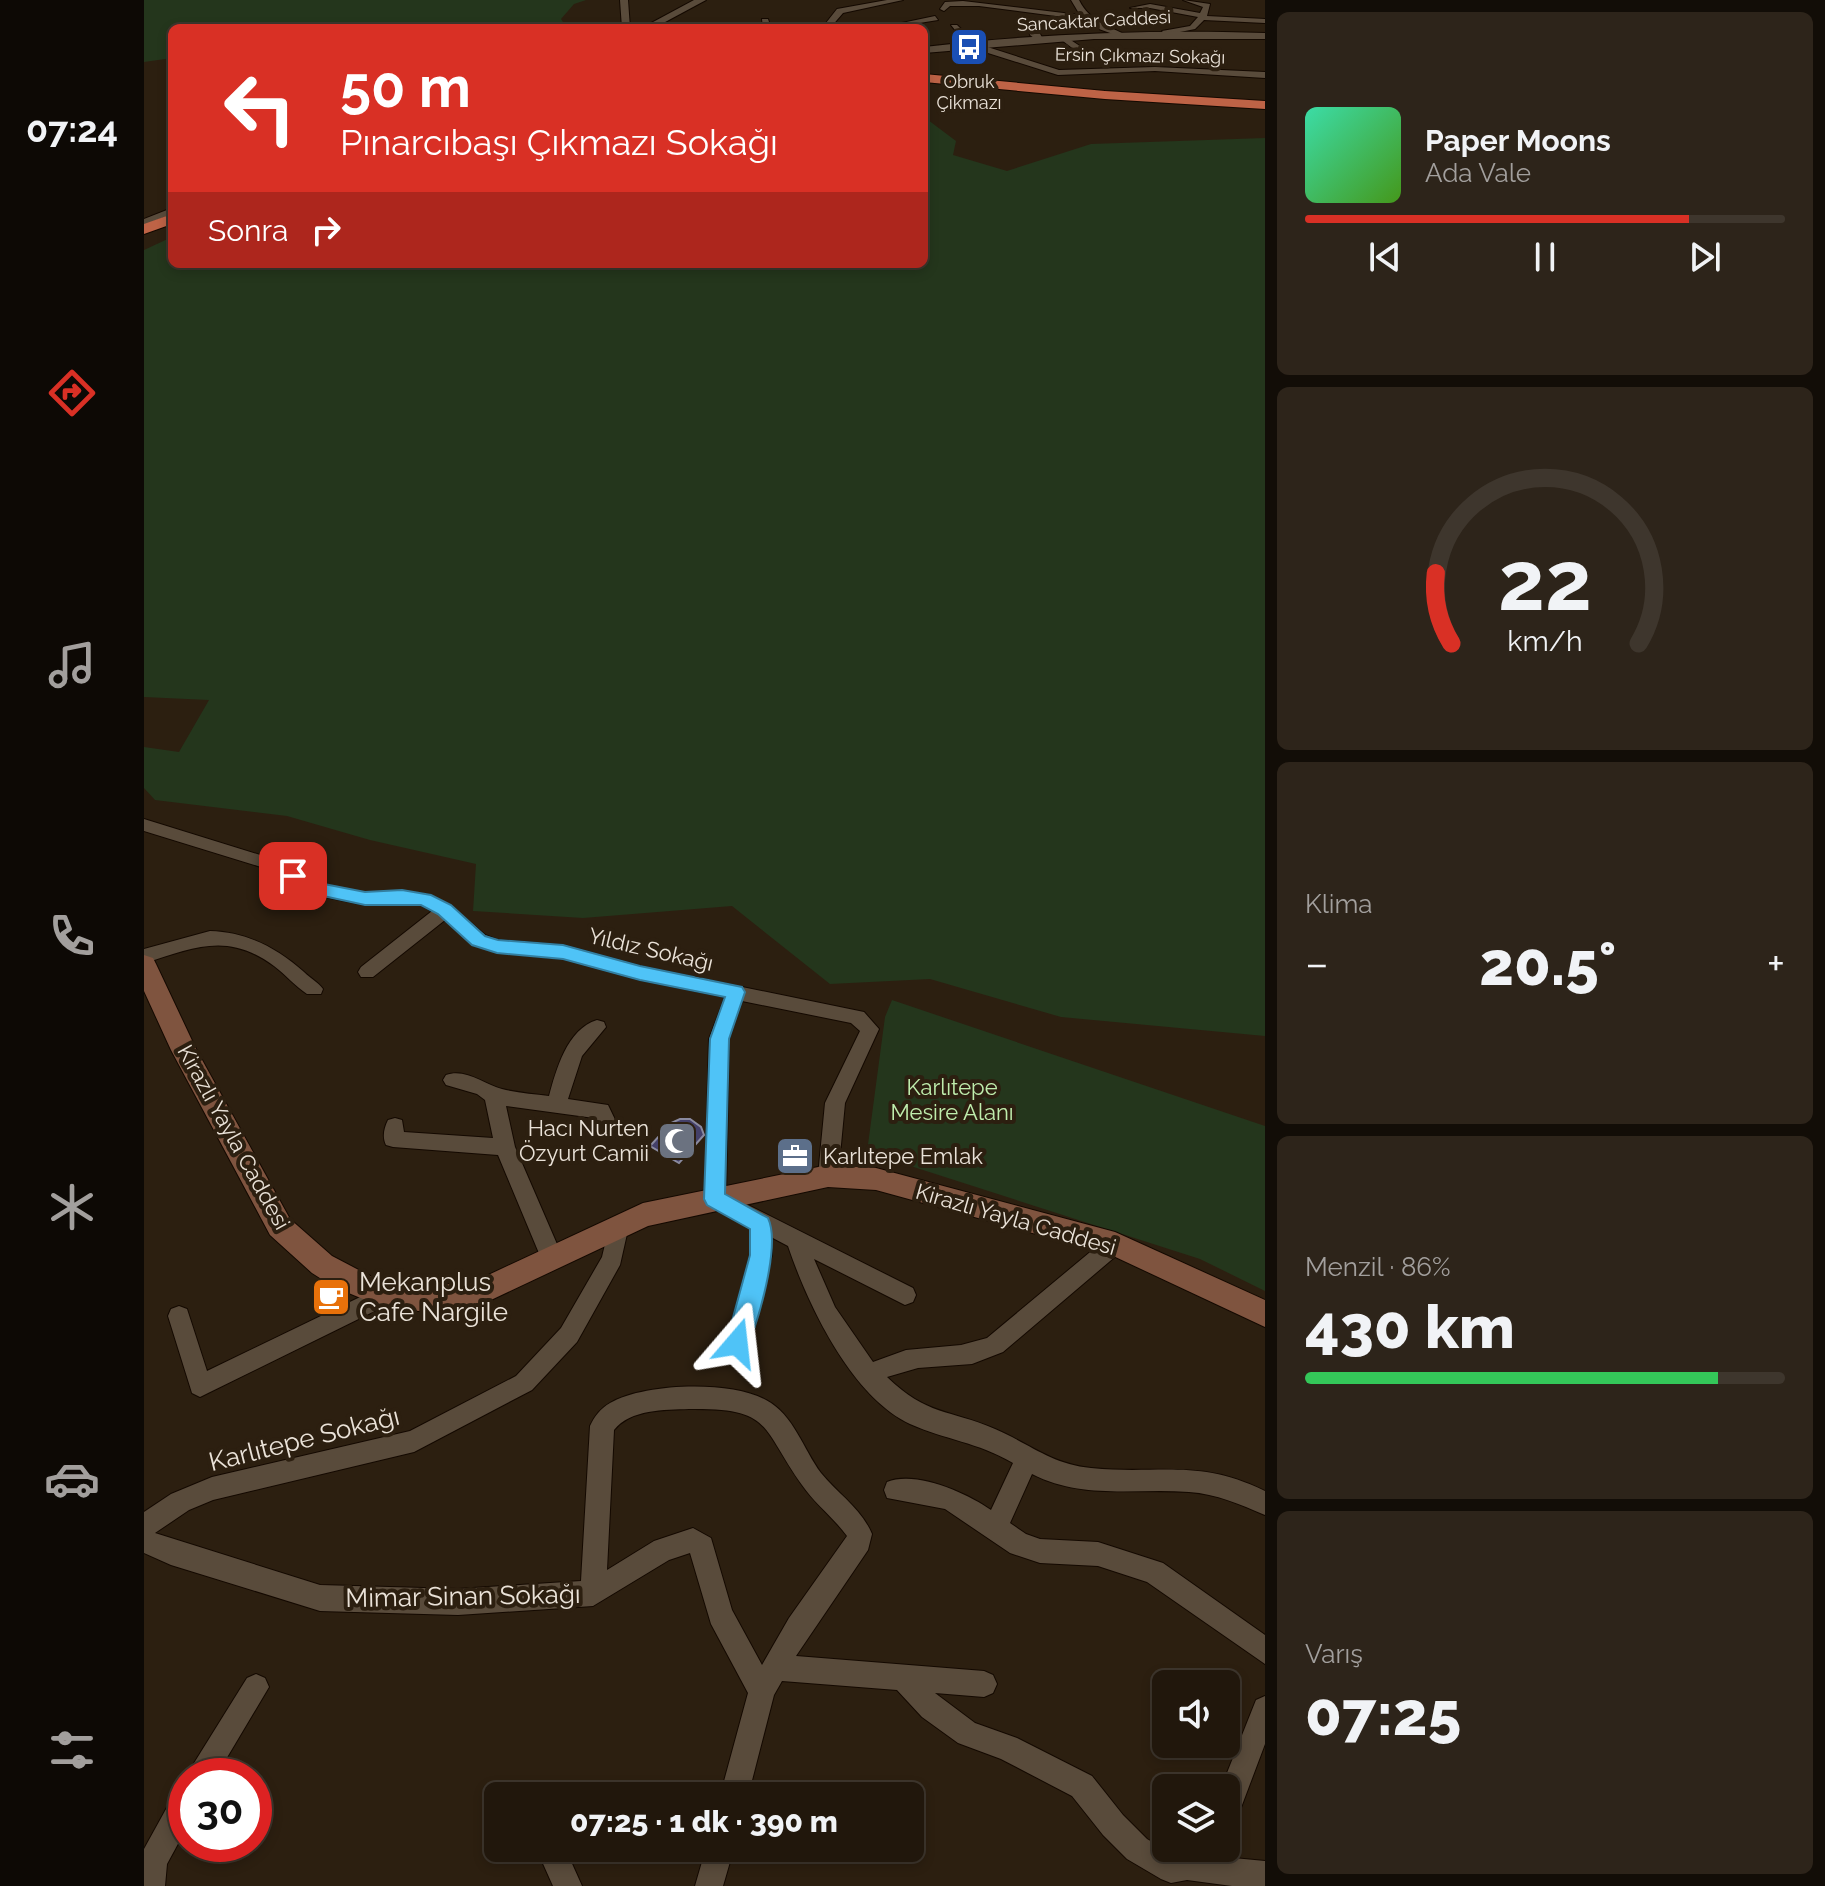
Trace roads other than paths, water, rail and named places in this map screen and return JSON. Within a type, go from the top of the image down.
[{"type":"highway","points":[[928,76],[1090,94],[1265,103]]},
{"type":"highway","points":[[144,229],[168,220]]},
{"type":"highway","points":[[144,236],[168,227]]},
{"type":"main road","name":"Kirazlı Yayla Caddesi","points":[[144,964],[184,1050],[280,1227],[300,1248],[383,1296],[413,1301],[474,1295],[643,1215],[828,1176],[876,1179],[1115,1244],[1265,1314]]},
{"type":"street","points":[[624,0],[626,24]]},
{"type":"street","points":[[658,24],[701,0]]},
{"type":"street","points":[[829,24],[840,11],[899,0]]},
{"type":"street","points":[[1075,0],[1087,18],[1100,28],[1124,36]]},
{"type":"street","points":[[1187,0],[1205,4],[1216,0]]},
{"type":"street","points":[[944,9],[948,4],[958,2],[994,3],[1087,18]]},
{"type":"street","points":[[1165,33],[1197,28],[1208,8],[1205,4]]},
{"type":"street","points":[[1134,8],[1150,6],[1203,17],[1265,21]]},
{"type":"street","points":[[901,24],[935,18]]},
{"type":"street","points":[[1031,25],[1033,33],[1041,39]]},
{"type":"street","points":[[954,27],[972,45]]},
{"type":"street","name":"Sancaktar Caddesi","points":[[928,50],[1041,39],[1165,33],[1265,36]]},
{"type":"street","points":[[1106,37],[1126,49]]},
{"type":"street","points":[[1066,39],[1083,52]]},
{"type":"street","name":"Ersin Çıkmazı Sokağı","points":[[972,45],[1058,73],[1155,69],[1265,75]]},
{"type":"street","points":[[144,222],[168,213]]},
{"type":"street","name":"Yıldız Sokağı","points":[[144,825],[267,863],[320,890],[365,899],[424,899],[445,910],[479,940],[497,946],[563,952],[640,973],[857,1017],[870,1029],[863,1050],[838,1094],[832,1122],[828,1176]]},
{"type":"street","points":[[367,972],[445,910]]},
{"type":"street","points":[[144,956],[202,937],[220,935],[271,955],[300,983],[314,989]]},
{"type":"street","points":[[736,992],[719,1039],[715,1199],[798,1244],[905,1295]]},
{"type":"street","points":[[556,1105],[573,1050],[582,1038],[597,1027]]},
{"type":"street","points":[[453,1080],[483,1088],[494,1096],[601,1111],[610,1130]]},
{"type":"street","points":[[494,1096],[505,1147],[552,1258]]},
{"type":"street","points":[[395,1126],[393,1139],[505,1147]]},
{"type":"street","points":[[737,1343],[761,1255],[760,1224]]},
{"type":"street","name":"Karlıtepe Sokağı","points":[[144,1526],[180,1502],[212,1489],[414,1441],[524,1383],[569,1335],[612,1258],[618,1225]]},
{"type":"street","points":[[798,1244],[804,1263],[839,1331],[885,1394],[914,1414],[987,1437],[1067,1477],[1120,1480],[1174,1477],[1210,1482],[1245,1492],[1265,1503]]},
{"type":"street","points":[[870,1374],[906,1360],[968,1357],[995,1345],[1115,1244]]},
{"type":"street","points":[[179,1316],[200,1386],[383,1296]]},
{"type":"street","points":[[593,1593],[602,1426],[616,1410],[650,1401],[747,1401],[781,1424],[811,1479],[860,1534],[859,1541],[798,1627],[778,1668],[762,1691],[738,1782]]},
{"type":"street","points":[[996,1527],[1027,1458]]},
{"type":"street","points":[[896,1490],[947,1498],[1019,1544],[1040,1551],[1098,1554],[1154,1572],[1265,1651]]},
{"type":"street","name":"Mimar Sinan Sokağı","points":[[144,1541],[171,1553],[320,1598],[458,1602],[593,1593],[663,1550],[693,1540],[702,1547],[720,1615],[762,1691]]},
{"type":"street","points":[[778,1668],[984,1684]]},
{"type":"street","points":[[904,1679],[931,1708],[967,1734],[1021,1754],[1082,1786],[1137,1849],[1171,1869],[1207,1862]]},
{"type":"street","points":[[211,1758],[256,1687]]},
{"type":"street","points":[[1240,1774],[1265,1709]]},
{"type":"street","points":[[151,1886],[153,1861],[168,1834]]},
{"type":"street","points":[[557,1862],[568,1886]]},
{"type":"street","points":[[709,1886],[716,1862]]},
{"type":"street","points":[[1187,1867],[1265,1875]]},
{"type":"place","name":"Obruk Çikmazı","points":[[969,47]]},
{"type":"place","name":"Hacı Nurten Özyurt Camii","points":[[677,1141]]},
{"type":"place","name":"Karlıtepe Emlak","points":[[795,1156]]},
{"type":"place","name":"Mekanplus Cafe Nargile","points":[[331,1297]]},
{"type":"park label","name":"Karlıtepe Mesire Alanı","points":[[952,1100]]}]
